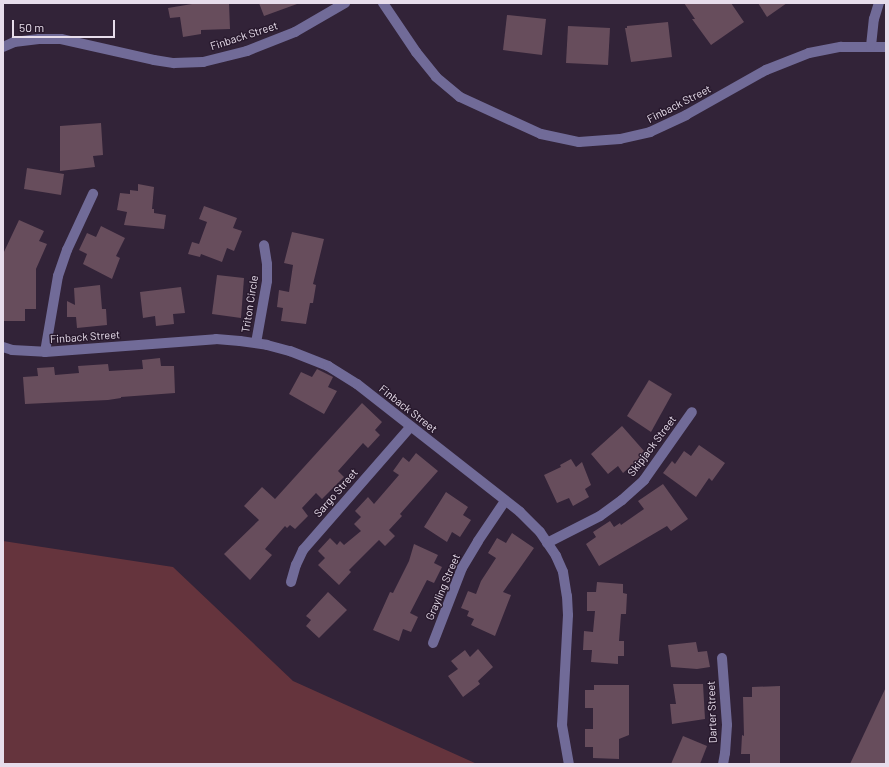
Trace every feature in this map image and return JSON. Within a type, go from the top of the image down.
[{"type":"street","name":"Finback Street","points":[[3,47],[14,42],[61,39],[154,60],[174,63],[203,62],[247,51],[295,32],[345,3]]},
{"type":"street","name":"Finback Street","points":[[383,3],[416,52],[436,77],[460,97],[542,134],[579,142],[620,139],[650,132],[686,115],[766,70],[809,53],[842,47],[886,47]]},
{"type":"street","points":[[871,46],[874,19],[879,3]]},
{"type":"street","points":[[46,352],[58,276],[67,250],[93,194]]},
{"type":"street","name":"Triton Circle","points":[[256,343],[267,281],[268,264],[264,244]]},
{"type":"street","name":"Finback Street","points":[[3,347],[12,350],[46,352],[216,339],[256,343],[290,351],[328,366],[357,384],[505,501],[540,532],[556,556],[563,572],[567,596],[568,616],[562,725],[565,751],[569,764]]},
{"type":"street","name":"Skipjack Street","points":[[547,543],[600,516],[622,500],[644,480],[692,412]]},
{"type":"street","name":"Sargo Street","points":[[291,582],[296,564],[303,550],[411,426]]},
{"type":"street","name":"Grayling Street","points":[[433,643],[462,568],[505,501]]},
{"type":"street","name":"Darter Street","points":[[722,658],[727,725],[723,764]]},
{"type":"shaded area","points":[[3,541],[173,567],[293,681],[477,764],[3,764]]},
{"type":"building","points":[[198,3],[229,3],[230,29],[201,30],[201,34],[183,37],[180,17],[170,18],[168,8]]},
{"type":"building","points":[[259,3],[296,3],[297,4],[264,16]]},
{"type":"building","points":[[684,3],[731,3],[744,22],[711,45],[692,19],[695,19]]},
{"type":"building","points":[[758,3],[787,3],[767,17]]},
{"type":"building","points":[[507,15],[546,19],[542,55],[503,50]]},
{"type":"building","points":[[668,22],[672,57],[631,62],[625,28],[627,28],[627,26]]},
{"type":"building","points":[[568,26],[610,28],[608,65],[566,63]]},
{"type":"building","points":[[101,123],[103,155],[93,156],[95,167],[60,171],[60,126]]},
{"type":"building","points":[[27,168],[64,174],[61,195],[24,189]]},
{"type":"building","points":[[138,184],[154,187],[152,209],[154,209],[154,213],[166,215],[164,229],[124,225],[127,212],[117,210],[120,193],[130,194],[130,190],[138,191]]},
{"type":"building","points":[[204,206],[237,218],[233,228],[242,231],[234,251],[227,248],[222,262],[201,254],[200,257],[188,254],[192,242],[199,244],[207,222],[199,219]]},
{"type":"building","points":[[19,220],[44,231],[39,241],[47,244],[36,269],[36,309],[25,309],[25,321],[3,321],[3,254]]},
{"type":"building","points":[[101,226],[125,238],[116,256],[120,258],[112,279],[83,264],[87,254],[79,250],[87,233],[96,237]]},
{"type":"building","points":[[292,232],[324,239],[313,284],[316,285],[313,303],[310,303],[306,324],[281,321],[283,308],[277,307],[279,290],[289,292],[293,265],[284,263]]},
{"type":"building","points":[[217,275],[244,278],[241,318],[212,314]]},
{"type":"building","points":[[100,285],[102,309],[106,309],[107,325],[77,328],[76,317],[67,317],[67,301],[75,305],[74,288]]},
{"type":"building","points":[[181,287],[185,313],[173,314],[174,324],[156,326],[155,316],[143,318],[140,292]]},
{"type":"building","points":[[160,358],[161,366],[174,366],[175,393],[121,397],[108,400],[25,404],[23,377],[38,376],[37,368],[54,367],[55,375],[79,373],[78,366],[108,364],[109,371],[143,369],[142,360]]},
{"type":"building","points":[[317,369],[333,377],[328,387],[337,391],[324,414],[289,394],[301,372],[312,377]]},
{"type":"building","points":[[649,380],[672,394],[651,432],[627,416]]},
{"type":"building","points":[[362,403],[382,422],[375,430],[380,435],[368,448],[363,443],[338,471],[344,477],[322,499],[316,493],[302,508],[308,516],[295,529],[290,525],[287,528],[285,526],[265,549],[272,555],[250,580],[224,554],[259,520],[244,506],[262,487],[275,499]]},
{"type":"building","points":[[622,426],[644,451],[642,453],[643,455],[623,473],[618,466],[608,474],[591,454]]},
{"type":"building","points":[[699,445],[725,463],[712,481],[709,478],[696,497],[663,473],[672,461],[675,464],[684,451],[691,456]]},
{"type":"building","points":[[416,453],[438,471],[400,514],[402,516],[389,530],[395,536],[385,546],[379,540],[349,570],[351,572],[339,585],[318,565],[325,558],[318,551],[330,538],[337,545],[340,541],[344,545],[361,531],[354,524],[361,517],[355,511],[368,497],[374,504],[399,475],[393,471],[403,457],[409,462]]},
{"type":"building","points":[[571,459],[576,467],[582,462],[591,485],[585,489],[589,497],[573,506],[569,498],[557,503],[544,475],[561,467],[560,465]]},
{"type":"building","points":[[663,484],[688,519],[671,531],[667,526],[599,566],[586,544],[596,537],[593,532],[610,521],[614,527],[620,523],[621,525],[644,509],[638,501]]},
{"type":"building","points":[[446,492],[468,507],[463,515],[471,520],[460,537],[452,532],[447,542],[424,527]]},
{"type":"building","points":[[512,533],[534,548],[503,592],[511,595],[495,636],[471,625],[474,619],[467,616],[469,611],[461,608],[468,591],[476,594],[481,581],[496,558],[488,553],[497,538],[506,543]]},
{"type":"building","points":[[414,544],[438,555],[434,563],[442,567],[434,583],[427,580],[410,613],[418,617],[411,632],[403,629],[399,641],[373,630],[390,592],[393,593],[409,561]]},
{"type":"building","points":[[597,582],[623,584],[623,593],[627,594],[626,614],[621,614],[619,641],[624,641],[624,656],[618,656],[618,664],[591,662],[592,650],[583,650],[584,631],[593,632],[595,611],[587,611],[587,592],[596,592]]},
{"type":"building","points":[[328,592],[347,610],[319,638],[306,626],[311,620],[306,616]]},
{"type":"building","points":[[696,642],[698,652],[707,651],[710,667],[697,669],[671,667],[668,645]]},
{"type":"building","points":[[478,649],[493,667],[478,681],[480,684],[463,697],[448,676],[458,669],[451,661],[465,650],[470,657]]},
{"type":"building","points":[[673,684],[703,684],[705,719],[672,724],[670,704],[676,704]]},
{"type":"building","points":[[594,685],[629,685],[629,735],[619,739],[619,759],[593,758],[593,747],[585,747],[585,729],[593,729],[593,708],[585,708],[585,690],[594,690]]},
{"type":"building","points":[[780,686],[780,764],[750,764],[750,754],[741,754],[742,735],[744,736],[743,697],[752,697],[752,687]]},
{"type":"building","points":[[886,687],[886,764],[850,764]]},
{"type":"building","points":[[683,736],[707,746],[700,764],[671,764]]}]
